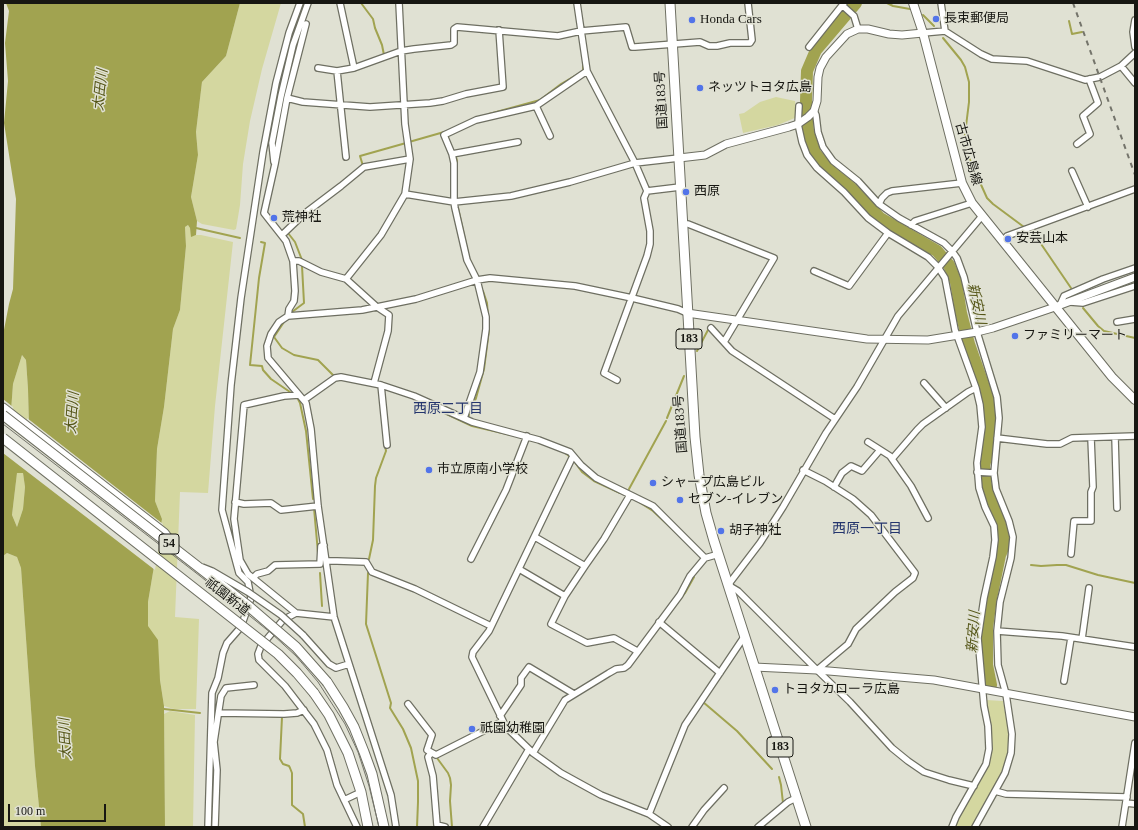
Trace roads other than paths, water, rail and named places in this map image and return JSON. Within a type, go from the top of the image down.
[{"type":"highway","name":"国道183号","points":[[670,3],[687,312],[697,456],[706,514],[744,637],[806,827]]},
{"type":"highway","name":"祇園新道","points":[[3,408],[164,533],[177,550]]},
{"type":"highway","name":"祇園新道","points":[[3,415],[246,604],[296,647],[327,682],[354,728],[372,774],[384,827]]},
{"type":"highway","name":"祇園新道","points":[[3,438],[278,654],[297,672],[314,693],[338,730],[348,752],[361,792],[368,827]]},
{"type":"main road","name":"古市広島線","points":[[913,3],[923,33],[962,183],[972,203],[1058,306],[1112,377],[1135,400]]},
{"type":"street","points":[[208,827],[212,693],[218,678],[223,653],[227,644],[241,627],[251,598],[248,582],[239,573],[222,510],[231,385],[241,298],[262,152],[278,76],[289,33],[300,3]]},
{"type":"street","points":[[276,164],[273,160],[272,143],[293,45],[308,3]]},
{"type":"street","points":[[340,3],[354,68]]},
{"type":"street","points":[[346,279],[381,234],[405,194],[410,160],[405,124],[399,3]]},
{"type":"street","points":[[577,3],[586,71],[635,163],[647,191],[644,198],[650,231],[650,244],[641,273],[604,372],[617,380]]},
{"type":"street","points":[[318,68],[337,71],[354,68],[401,51],[451,45],[454,43],[454,28],[457,27],[558,36],[581,31],[626,27],[632,47],[700,42],[709,46],[717,46],[730,43],[751,42],[751,22],[748,3]]},
{"type":"street","points":[[941,3],[946,31]]},
{"type":"street","points":[[809,47],[844,4],[854,16],[858,29]]},
{"type":"street","points":[[1135,20],[1133,32],[1135,47]]},
{"type":"street","points":[[288,316],[289,309],[294,301],[295,291],[292,261],[286,241],[264,213],[276,164],[287,98],[306,24]]},
{"type":"street","points":[[405,194],[454,202],[511,196],[570,182],[635,163],[705,155],[726,144],[800,123],[813,112],[817,101],[820,68],[826,57],[847,34],[858,29],[868,29],[889,34],[902,35],[946,31],[992,59],[1027,60],[1085,80],[1100,77],[1121,66],[1135,53]]},
{"type":"street","points":[[287,98],[303,102],[370,107],[443,101],[466,94],[504,88],[500,30]]},
{"type":"street","points":[[1121,66],[1135,83]]},
{"type":"street","points":[[337,71],[346,157]]},
{"type":"street","points":[[464,418],[480,372],[486,329],[486,317],[476,280],[467,260],[454,202],[454,163],[444,135],[476,120],[536,106],[586,71]]},
{"type":"street","points":[[1077,144],[1090,134],[1083,116],[1098,103],[1089,79]]},
{"type":"street","points":[[536,106],[550,136]]},
{"type":"street","points":[[799,106],[802,142],[807,156],[817,168],[844,192],[868,218],[888,233],[928,257],[939,266],[945,278],[958,335],[976,388],[980,405],[982,426],[977,463],[979,472],[979,488],[985,508],[994,526],[995,540],[978,638],[988,726],[989,749],[986,764],[956,817],[952,827]]},
{"type":"street","points":[[813,112],[816,115],[818,132],[823,147],[833,161],[858,181],[879,204],[898,218],[944,243],[950,253],[956,258],[964,277],[975,333],[997,397],[999,418],[993,473],[996,489],[1009,521],[1012,537],[1011,558],[1000,602],[997,631],[998,665],[1006,694],[1012,734],[1011,753],[1005,773],[975,827]]},
{"type":"street","points":[[452,154],[518,142]]},
{"type":"street","points":[[282,235],[304,214],[364,167],[410,160]]},
{"type":"street","points":[[1072,171],[1088,207]]},
{"type":"street","points":[[879,204],[882,198],[887,193],[892,191],[962,183]]},
{"type":"street","points":[[647,191],[680,187]]},
{"type":"street","points":[[1003,240],[1007,236],[1135,189]]},
{"type":"street","points":[[911,225],[915,221],[972,203]]},
{"type":"street","points":[[974,786],[924,772],[892,748],[850,702],[738,591],[728,585],[760,543],[803,470],[857,387],[898,316],[982,216]]},
{"type":"street","points":[[682,224],[688,224],[774,258],[724,342]]},
{"type":"street","points":[[814,271],[849,286],[888,233]]},
{"type":"street","points":[[292,261],[299,261],[321,272],[346,279],[377,307],[389,315],[388,331],[374,383]]},
{"type":"street","points":[[1058,306],[1064,296],[1103,279],[1135,268]]},
{"type":"street","points":[[396,827],[391,795],[334,617],[318,506],[311,429],[306,403],[268,358],[266,346],[271,334],[279,322],[288,316],[362,310],[416,299],[476,280],[490,278],[575,286],[632,298],[687,312],[860,338],[883,340],[928,340],[975,333],[1070,302],[1135,277]]},
{"type":"street","points":[[1070,302],[1083,304],[1135,286]]},
{"type":"street","points":[[1117,322],[1135,319]]},
{"type":"street","points":[[711,328],[732,351],[835,419]]},
{"type":"street","points":[[304,400],[335,378],[341,377],[374,383],[414,396],[464,418],[489,427],[527,436],[570,452],[581,465],[596,478],[653,506],[705,558]]},
{"type":"street","points":[[924,383],[946,408]]},
{"type":"street","points":[[381,385],[388,445]]},
{"type":"street","points":[[892,459],[917,430],[968,392],[976,388]]},
{"type":"street","points":[[299,395],[284,396],[244,405],[234,519],[240,560],[248,574],[296,613],[334,617]]},
{"type":"street","points":[[471,559],[506,490],[527,436]]},
{"type":"street","points":[[997,438],[1047,444],[1060,444],[1072,438],[1135,436]]},
{"type":"street","points":[[1115,437],[1117,508]]},
{"type":"street","points":[[1071,554],[1074,521],[1091,521],[1090,492],[1093,487],[1091,438]]},
{"type":"street","points":[[868,442],[892,459],[910,486],[928,518]]},
{"type":"street","points":[[834,487],[842,473],[851,466],[862,471],[880,450]]},
{"type":"street","points":[[573,456],[491,626],[472,656],[506,727],[531,751],[562,773],[601,795],[650,814],[668,827]]},
{"type":"street","points":[[803,470],[853,498],[871,515],[915,573],[913,578],[895,592],[856,629],[848,644],[817,670]]},
{"type":"street","points":[[979,472],[993,473]]},
{"type":"street","points":[[630,495],[604,539],[565,596],[551,624],[587,643],[614,638],[637,651]]},
{"type":"street","points":[[235,502],[244,504],[271,503],[281,510],[318,506]]},
{"type":"street","points":[[535,537],[585,566]]},
{"type":"street","points":[[253,578],[257,574],[268,571],[275,565],[320,564],[321,546],[324,545]]},
{"type":"street","points":[[483,827],[565,700],[616,669],[624,668],[680,594],[690,576],[705,558],[718,554]]},
{"type":"street","points":[[327,561],[366,562],[372,572],[415,589],[491,626]]},
{"type":"street","points":[[194,564],[212,571],[248,592],[281,615],[304,636],[329,664],[336,668],[349,664]]},
{"type":"street","points":[[519,569],[565,596]]},
{"type":"street","points":[[1082,639],[1089,588]]},
{"type":"street","points":[[296,613],[283,620],[261,646],[258,654],[259,660],[285,686],[314,724],[327,750],[337,785],[358,827]]},
{"type":"street","points":[[659,622],[720,673]]},
{"type":"street","points":[[997,631],[1062,636],[1135,647]]},
{"type":"street","points":[[650,814],[685,725],[744,637]]},
{"type":"street","points":[[1064,681],[1071,638]]},
{"type":"street","points":[[408,704],[432,735],[427,750],[436,755],[502,719],[521,685],[521,678],[529,667],[574,694]]},
{"type":"street","points":[[754,668],[817,670],[934,680],[1135,717]]},
{"type":"street","points":[[215,827],[217,770],[214,742],[221,696],[226,688],[254,685]]},
{"type":"street","points":[[219,713],[284,714],[298,713],[304,710]]},
{"type":"street","points":[[1122,827],[1135,743]]},
{"type":"street","points":[[432,753],[428,757],[433,776],[437,824],[445,827]]},
{"type":"street","points":[[692,827],[704,810],[724,788]]},
{"type":"street","points":[[995,791],[1006,794],[1127,800],[1135,804]]},
{"type":"street","points":[[344,800],[361,792]]},
{"type":"street","points":[[758,827],[788,802],[796,798]]},
{"type":"street","points":[[388,827],[392,823],[394,813]]},
{"type":"water","name":"太田川","points":[[6,3],[240,3],[226,56],[202,82],[196,132],[198,155],[191,197],[197,221],[196,235],[191,237],[190,228],[188,225],[185,227],[186,246],[180,310],[173,329],[164,407],[157,449],[155,501],[162,519],[148,602],[148,626],[158,640],[160,680],[164,706],[165,827],[41,827],[35,766],[21,568],[17,557],[7,553],[3,556],[3,335],[13,289],[16,199],[4,123],[8,81],[5,43],[9,11]],"holes":[[[22,355],[26,360],[29,426],[15,435],[11,411],[13,384]],[[17,473],[23,473],[25,487],[23,509],[17,527],[12,515]]]},
{"type":"waterway","points":[[361,3],[373,19],[384,55]]},
{"type":"waterway","name":"新安川","points":[[856,3],[816,50],[807,71],[806,101],[808,132],[815,153],[829,170],[850,187],[880,218],[937,251],[949,265],[956,282],[961,313],[969,344],[988,398],[990,425],[987,455],[984,465],[986,486],[1004,532],[1004,546],[1000,555],[987,628],[987,665],[991,685]]},
{"type":"waterway","points":[[887,3],[893,6],[910,9]]},
{"type":"waterway","points":[[923,15],[934,26]]},
{"type":"waterway","points":[[1069,21],[1072,34],[1082,32]]},
{"type":"waterway","points":[[943,38],[961,60],[965,67],[969,82],[969,102],[964,142],[965,149],[987,198],[1024,227]]},
{"type":"waterway","points":[[582,71],[583,60]]},
{"type":"waterway","points":[[489,114],[540,100],[561,84],[578,74]]},
{"type":"waterway","points":[[409,142],[444,132]]},
{"type":"waterway","points":[[363,166],[360,156],[406,143]]},
{"type":"waterway","points":[[456,157],[457,189]]},
{"type":"waterway","points":[[458,208],[469,258],[472,265]]},
{"type":"waterway","points":[[196,228],[240,238]]},
{"type":"waterway","points":[[293,228],[288,233],[295,242],[302,260]]},
{"type":"waterway","points":[[1031,232],[1039,241],[1071,288]]},
{"type":"waterway","points":[[261,242],[265,243],[259,278],[250,365],[262,366],[263,370],[271,379],[290,392]]},
{"type":"waterway","points":[[292,312],[304,303],[302,266]]},
{"type":"waterway","points":[[468,417],[476,398],[484,369],[489,330],[487,303],[483,291]]},
{"type":"waterway","points":[[1083,308],[1104,331],[1135,338]]},
{"type":"waterway","points":[[284,322],[274,337],[282,348],[294,355],[318,360],[333,375]]},
{"type":"waterway","points":[[697,351],[709,328]]},
{"type":"waterway","points":[[667,418],[684,376]]},
{"type":"waterway","points":[[298,399],[306,431],[313,499]]},
{"type":"waterway","points":[[438,410],[472,426],[511,435]]},
{"type":"waterway","points":[[629,489],[666,421]]},
{"type":"waterway","points":[[369,559],[373,540],[376,478],[386,451],[385,445]]},
{"type":"waterway","points":[[564,452],[569,456]]},
{"type":"waterway","points":[[574,461],[582,472],[594,481],[620,493]]},
{"type":"waterway","points":[[639,502],[653,511],[683,539]]},
{"type":"waterway","points":[[314,508],[318,553]]},
{"type":"waterway","name":"新安川","points":[[1004,546],[1008,549]]},
{"type":"waterway","points":[[1031,565],[1066,565],[1098,575],[1135,583]]},
{"type":"waterway","points":[[320,573],[322,606]]},
{"type":"waterway","points":[[368,573],[366,624],[391,703],[390,708],[403,729],[411,748],[418,781],[417,827]]},
{"type":"waterway","points":[[678,602],[694,577]]},
{"type":"waterway","points":[[704,700],[703,702],[737,731],[772,769]]},
{"type":"waterway","points":[[164,709],[200,713]]},
{"type":"waterway","points":[[266,716],[282,717],[280,759],[283,764],[289,766],[292,773],[292,805],[303,814],[305,827]]},
{"type":"waterway","points":[[437,758],[450,778],[452,827]]},
{"type":"waterway","points":[[779,777],[783,803]]},
{"type":"tram line","points":[[3,424],[200,576],[271,633],[296,656],[318,682],[345,724],[358,752],[369,786],[379,827]]},
{"type":"railway","points":[[1073,3],[1135,175]]},
{"type":"place","name":"長束郵便局","points":[[936,19]]},
{"type":"place","name":"Honda Cars","points":[[692,20]]},
{"type":"place","name":"ネッツトヨタ広島","points":[[700,88]]},
{"type":"place","name":"西原","points":[[686,192]]},
{"type":"place","name":"荒神社","points":[[274,218]]},
{"type":"place","name":"安芸山本","points":[[1008,239]]},
{"type":"place","name":"ファミリーマート","points":[[1015,336]]},
{"type":"place","name":"市立原南小学校","points":[[429,470]]},
{"type":"place","name":"シャープ広島ビル","points":[[653,483]]},
{"type":"place","name":"セブン-イレブン","points":[[680,500]]},
{"type":"place","name":"胡子神社","points":[[721,531]]},
{"type":"place","name":"トヨタカローラ広島","points":[[775,690]]},
{"type":"place","name":"祇園幼稚園","points":[[472,729]]},
{"type":"district","name":"西原二丁目","points":[[448,409]]},
{"type":"district","name":"西原一丁目","points":[[867,529]]}]
